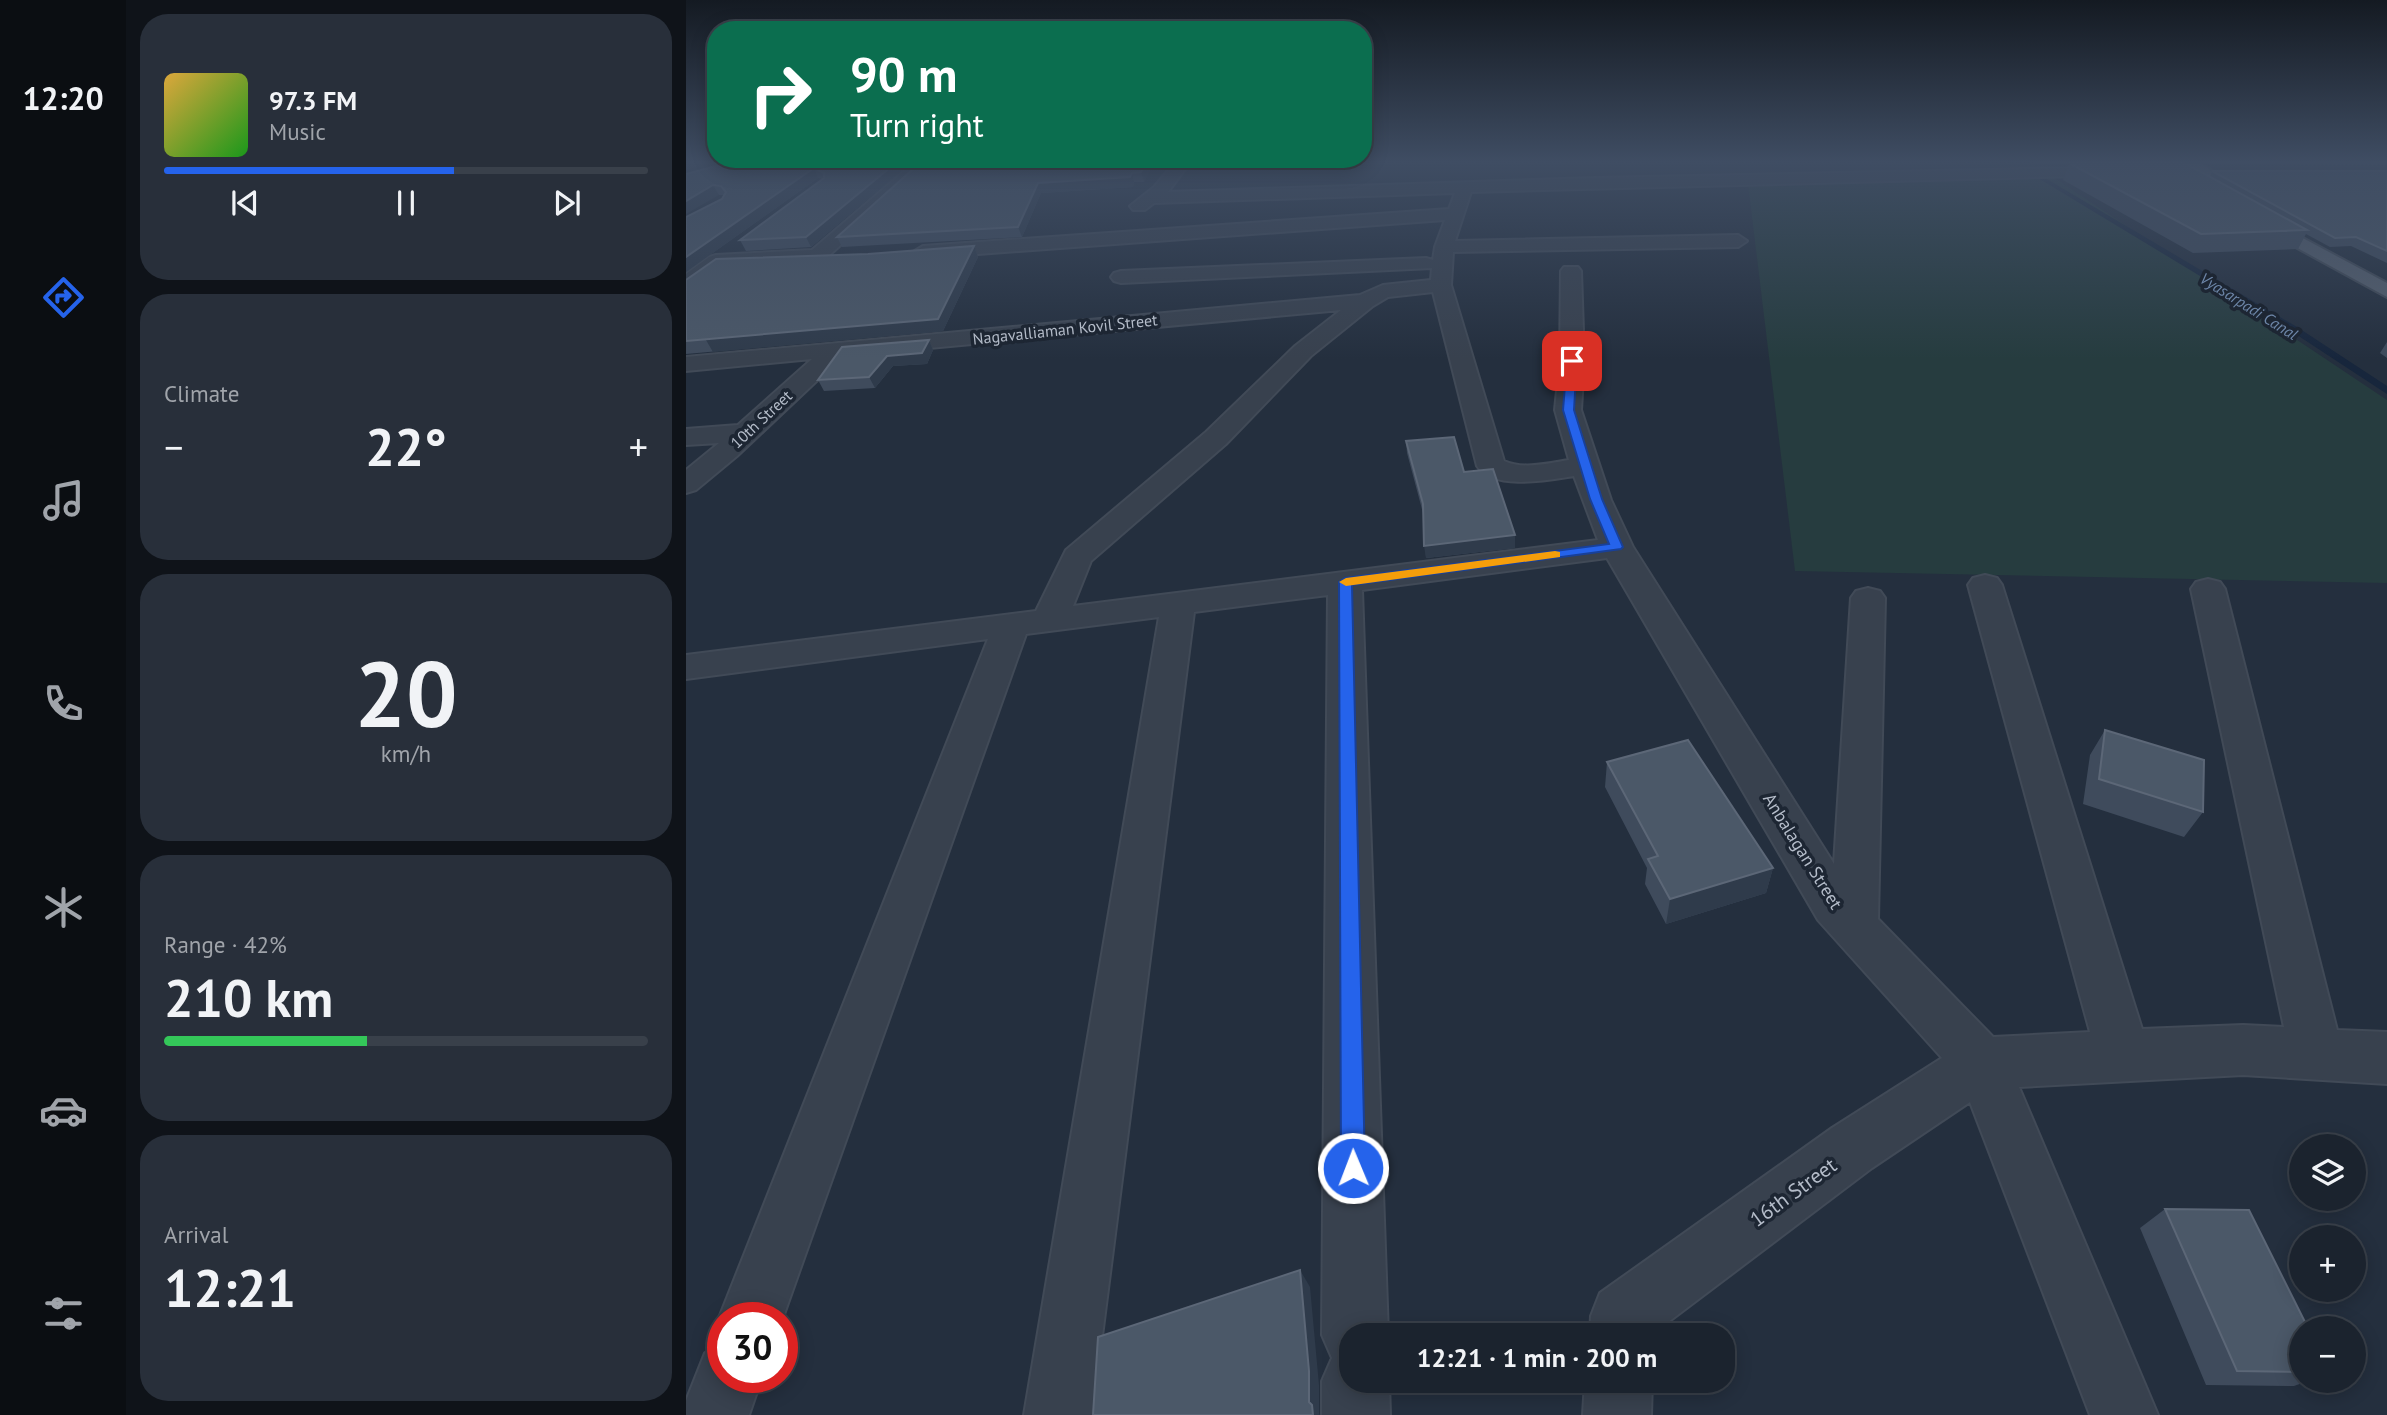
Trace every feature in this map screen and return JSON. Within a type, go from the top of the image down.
[{"type":"main road","points":[[2283,227],[2387,290]]},
{"type":"main road","points":[[2297,227],[2387,274]]},
{"type":"street","points":[[817,256],[851,227]]},
{"type":"street","points":[[1453,227],[1450,238],[1491,466],[1499,472],[1512,474],[1585,466]]},
{"type":"street","points":[[901,254],[1742,232],[1709,227]]},
{"type":"street","points":[[846,231],[872,230]]},
{"type":"street","points":[[686,284],[747,238]]},
{"type":"street","points":[[1450,238],[1467,272]]},
{"type":"street","points":[[1121,277],[1450,238]]},
{"type":"street","name":"Nagavalliaman Kovil Street","points":[[686,364],[1365,301],[1383,291],[1450,238]]},
{"type":"street","points":[[1168,248],[1321,242]]},
{"type":"street","points":[[716,261],[850,256]]},
{"type":"street","name":"Anbalagan Street","points":[[1567,271],[1572,361],[1568,410],[1596,499],[1617,547],[1835,906],[1982,1063]]},
{"type":"street","points":[[757,1302],[1030,623],[1077,556],[1216,438],[1303,351],[1365,301]]},
{"type":"street","name":"10th Street","points":[[686,484],[834,352]]},
{"type":"street","points":[[686,437],[746,433]]},
{"type":"street","points":[[686,667],[1617,547]]},
{"type":"street","points":[[1345,582],[1355,1323]]},
{"type":"street","points":[[1985,585],[2124,1057]]},
{"type":"street","points":[[2208,589],[2317,1055]]},
{"type":"street","points":[[1854,927],[1868,598]]},
{"type":"street","points":[[1058,1415],[1178,603]]},
{"type":"street","points":[[2124,1415],[1982,1063],[2243,1050],[2387,1058]]},
{"type":"street","name":"16th Street","points":[[1623,1323],[1623,1316],[1852,1148],[1982,1063]]},
{"type":"street","points":[[715,1415],[723,1393]]},
{"type":"street","points":[[1356,1393],[1356,1415]]},
{"type":"street","points":[[1617,1415],[1618,1393]]},
{"type":"green space","points":[[1753,227],[2128,227],[2387,400],[2387,583],[1795,571]]},
{"type":"building","points":[[686,227],[729,227],[686,257]]},
{"type":"building","points":[[758,227],[818,227],[806,237],[740,240]]},
{"type":"building","points":[[848,227],[1017,227],[837,237]]},
{"type":"building","points":[[2188,227],[2302,227],[2307,230],[2201,234]]},
{"type":"building","points":[[2315,227],[2387,227],[2387,251],[2356,237],[2335,238]]},
{"type":"building","points":[[974,246],[938,319],[686,341],[686,280],[716,259],[868,254]]},
{"type":"building","points":[[929,340],[922,353],[887,356],[869,377],[818,380],[842,347]]},
{"type":"building","points":[[1454,437],[1464,472],[1493,469],[1515,535],[1424,546],[1423,504],[1406,441]]},
{"type":"building","points":[[2105,730],[2204,760],[2203,812],[2099,779]]},
{"type":"building","points":[[1688,740],[1773,868],[1670,899],[1648,859],[1658,856],[1607,762]]},
{"type":"building","points":[[2165,1209],[2249,1210],[2289,1290],[2289,1302],[2295,1302],[2302,1316],[2289,1316],[2289,1372],[2237,1371]]},
{"type":"building","points":[[1300,1270],[1309,1371],[1309,1402],[1313,1415],[1093,1415],[1098,1337]]},
{"type":"waterway","name":"Vyasarpadi Canal","points":[[2124,227],[2294,329],[2387,391]]},
{"type":"slow traffic","points":[[1346,582],[1555,555]]},
{"type":"route","points":[[1353,1168],[1345,582],[1617,547],[1596,499],[1568,410],[1572,361]]}]
